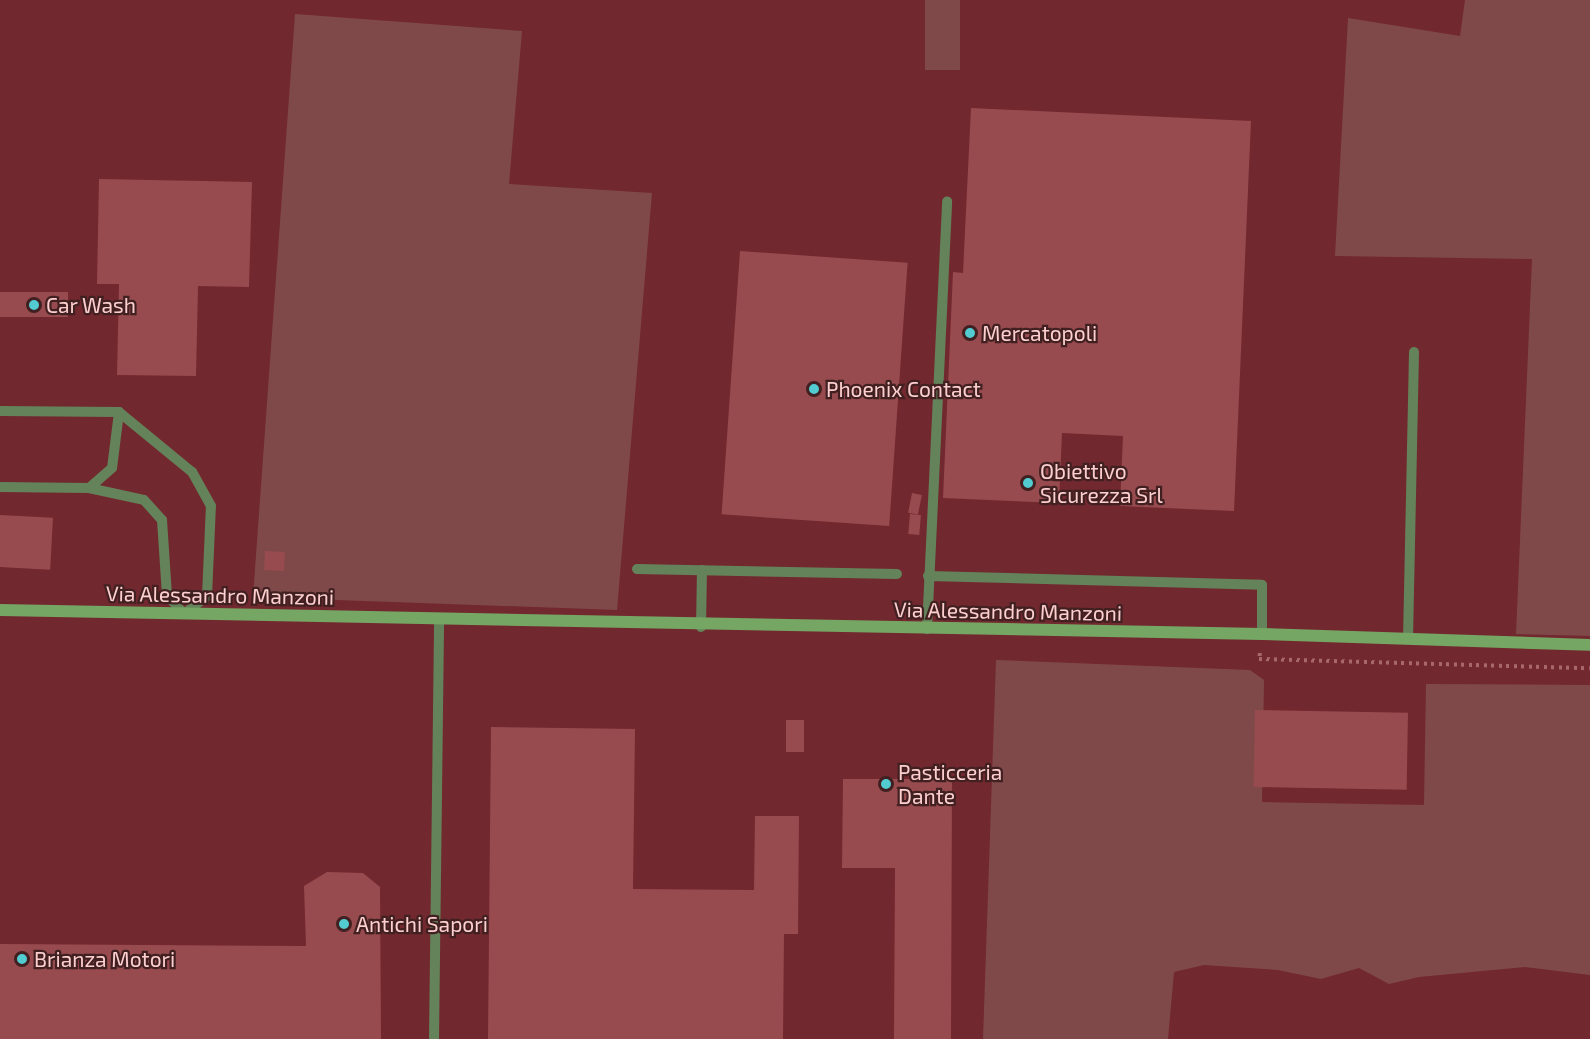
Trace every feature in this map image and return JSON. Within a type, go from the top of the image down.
[{"type":"main road","name":"Via Alessandro Manzoni","points":[[0,610],[701,627],[927,628],[1262,634],[1590,645]]},
{"type":"lane","points":[[927,628],[947,201]]},
{"type":"lane","points":[[1408,639],[1414,352]]},
{"type":"lane","points":[[0,411],[119,412],[192,472],[211,506],[207,596],[184,614],[167,595],[162,520],[144,500],[89,488],[0,487]]},
{"type":"lane","points":[[89,488],[112,468],[119,412]]},
{"type":"lane","points":[[637,568],[897,574]]},
{"type":"lane","points":[[701,627],[702,570]]},
{"type":"lane","points":[[928,576],[1262,585],[1262,634]]},
{"type":"lane","points":[[434,1039],[439,619]]},
{"type":"path","points":[[1262,634],[1259,659],[1590,668]]},
{"type":"shaded area","points":[[925,0],[960,0],[960,70],[925,70]]},
{"type":"shaded area","points":[[1465,0],[1590,0],[1590,636],[1516,634],[1532,259],[1335,256],[1348,18],[1460,36]]},
{"type":"shaded area","points":[[295,14],[522,31],[509,184],[652,193],[617,610],[253,597]]},
{"type":"shaded area","points":[[996,660],[1250,670],[1264,680],[1262,802],[1424,805],[1426,684],[1590,685],[1590,975],[1525,967],[1419,977],[1389,984],[1359,968],[1321,979],[1278,970],[1204,965],[1174,972],[1168,1039],[983,1039]]},
{"type":"building","points":[[971,108],[1251,121],[1234,511],[1120,506],[1123,436],[1062,433],[1059,503],[943,498],[953,272],[963,273]]},
{"type":"building","points":[[99,179],[252,182],[249,287],[198,286],[196,376],[117,375],[119,284],[97,284]]},
{"type":"building","name":"Phoenix Contact","points":[[740,251],[908,263],[889,526],[722,514]]},
{"type":"building","name":"Car Wash","points":[[0,292],[68,292],[68,317],[0,317]]},
{"type":"building","points":[[912,493],[922,495],[918,515],[908,513]]},
{"type":"building","points":[[910,514],[921,515],[919,535],[908,534]]},
{"type":"building","points":[[0,515],[53,518],[50,570],[0,567]]},
{"type":"building","points":[[265,551],[285,552],[284,571],[264,570]]},
{"type":"building","points":[[1255,710],[1408,713],[1407,790],[1254,787]]},
{"type":"building","points":[[786,720],[804,720],[804,752],[786,752]]},
{"type":"building","points":[[491,727],[635,729],[633,889],[754,890],[755,816],[799,816],[798,934],[784,934],[783,1039],[488,1039]]},
{"type":"building","points":[[843,779],[952,779],[951,1039],[894,1039],[895,868],[842,868]]},
{"type":"building","points":[[327,872],[363,873],[380,887],[381,1039],[0,1039],[0,944],[306,946],[304,886]]},
{"type":"place","name":"Car Wash","points":[[34,305]]},
{"type":"place","name":"Mercatopoli","points":[[970,333]]},
{"type":"place","name":"Phoenix Contact","points":[[814,389]]},
{"type":"place","name":"Obiettivo Sicurezza Srl","points":[[1028,483]]},
{"type":"place","name":"Pasticceria Dante","points":[[886,784]]},
{"type":"place","name":"Antichi Sapori","points":[[344,924]]},
{"type":"place","name":"Brianza Motori","points":[[22,959]]}]
